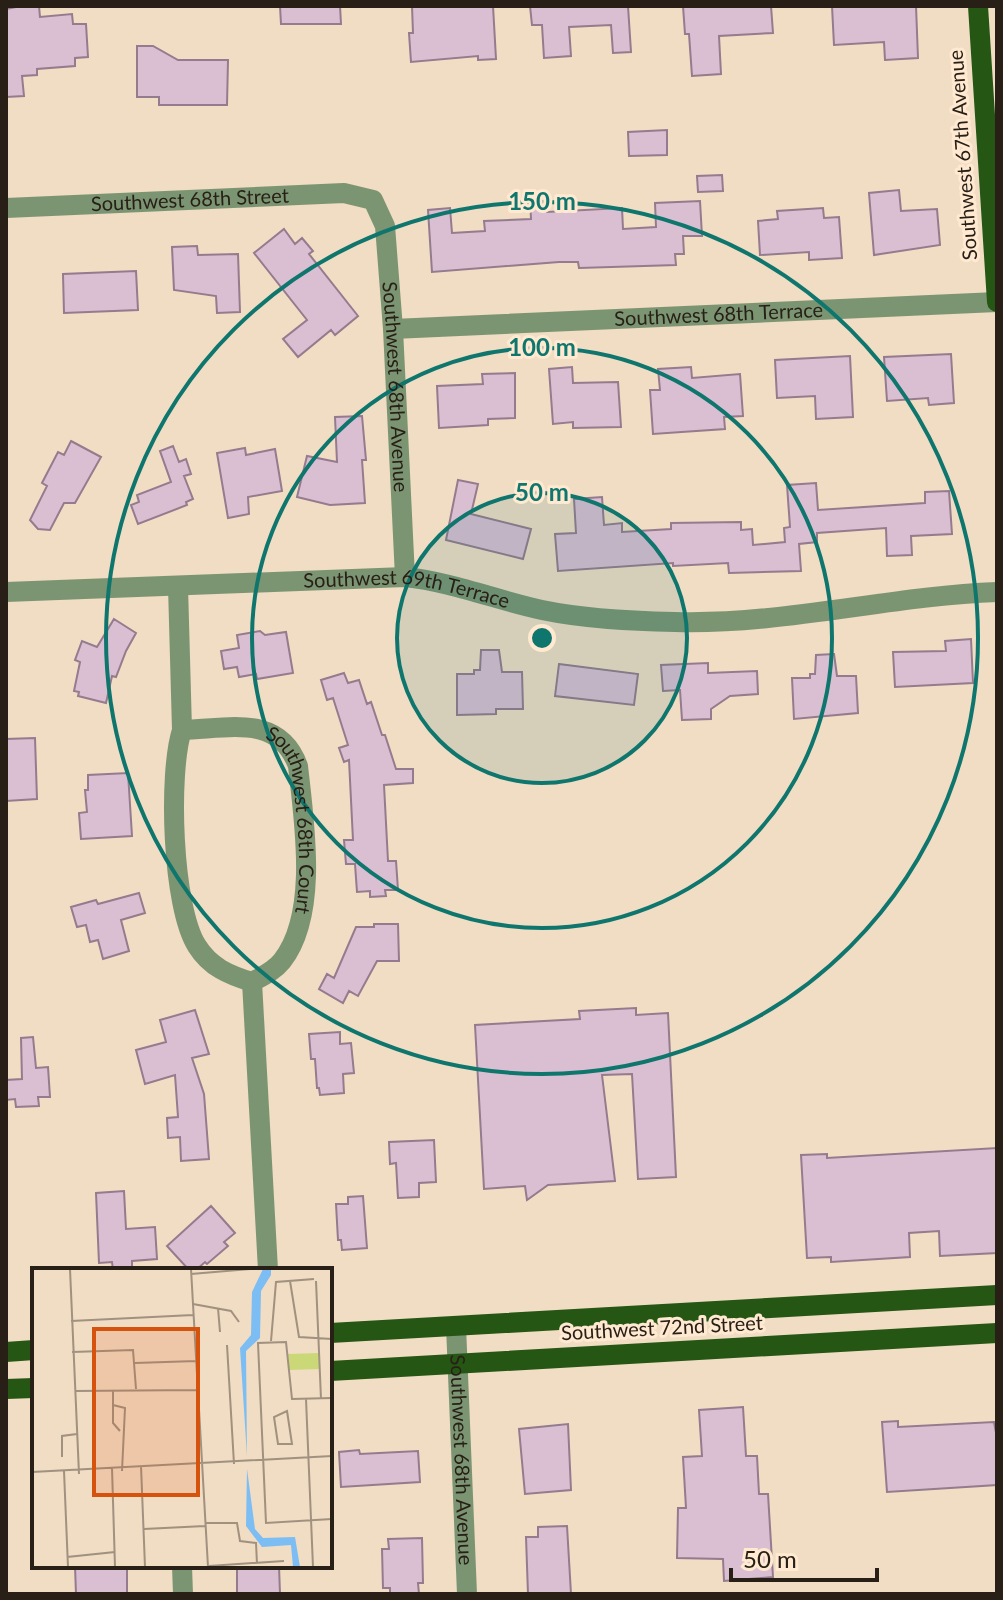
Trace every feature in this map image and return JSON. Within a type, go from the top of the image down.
[{"type":"main road","name":"Southwest 67th Avenue","points":[[978,6],[997,302]]},
{"type":"main road","name":"Southwest 72nd Street","points":[[332,1333],[997,1295]]},
{"type":"main road","name":"Southwest 72nd Street","points":[[332,1371],[997,1333]]},
{"type":"main road","points":[[6,1352],[32,1350]]},
{"type":"main road","points":[[6,1389],[32,1388]]},
{"type":"street","name":"Southwest 68th Street","points":[[6,208],[344,193],[373,200]]},
{"type":"street","name":"Southwest 68th Avenue","points":[[373,200],[385,226],[405,577]]},
{"type":"street","name":"Southwest 68th Terrace","points":[[393,329],[997,302]]},
{"type":"street","name":"Southwest 69th Terrace","points":[[6,592],[405,577],[569,614],[674,622],[744,622],[892,601],[997,592]]},
{"type":"street","points":[[178,586],[182,730],[176,748],[173,784],[183,911],[194,941],[207,959],[221,971],[252,982],[268,1268]]},
{"type":"street","name":"Southwest 68th Court","points":[[182,730],[231,727],[263,730],[282,739],[298,766],[305,868],[299,925],[281,963],[252,982]]},
{"type":"street","name":"Southwest 68th Avenue","points":[[456,1326],[467,1594]]},
{"type":"street","points":[[182,1568],[183,1594]]},
{"type":"building","points":[[39,6],[40,17],[72,14],[73,24],[86,24],[88,57],[75,58],[75,66],[37,69],[37,75],[22,76],[24,96],[6,97],[6,9]]},
{"type":"building","points":[[280,6],[340,6],[341,24],[281,24]]},
{"type":"building","points":[[412,6],[493,6],[496,59],[478,60],[478,56],[411,62],[409,33],[413,33]]},
{"type":"building","points":[[530,6],[628,6],[631,52],[613,53],[611,25],[569,27],[571,56],[544,58],[542,25],[532,25]]},
{"type":"building","points":[[683,6],[771,6],[773,33],[719,36],[721,74],[692,76]]},
{"type":"building","points":[[832,6],[916,6],[918,58],[885,60],[884,42],[834,45]]},
{"type":"building","points":[[137,46],[153,46],[178,60],[228,60],[227,105],[159,105],[159,97],[137,97]]},
{"type":"building","points":[[667,130],[667,155],[629,156],[628,132]]},
{"type":"building","points":[[722,175],[723,191],[698,192],[697,176]]},
{"type":"building","points":[[899,190],[901,211],[937,209],[940,245],[874,255],[869,193]]},
{"type":"building","points":[[546,197],[547,212],[622,208],[623,229],[656,227],[655,203],[700,201],[702,236],[683,236],[684,254],[675,254],[676,265],[579,268],[578,262],[559,262],[432,272],[428,210],[450,208],[452,233],[485,231],[484,221],[531,219],[530,198]]},
{"type":"building","points":[[823,208],[824,218],[839,217],[842,258],[809,260],[809,252],[760,255],[758,221],[778,219],[777,211]]},
{"type":"building","points":[[284,229],[295,244],[302,238],[313,251],[309,254],[358,316],[335,335],[331,330],[298,357],[283,339],[307,320],[254,253]]},
{"type":"building","points":[[197,246],[198,255],[238,254],[240,312],[217,313],[216,296],[174,290],[172,247]]},
{"type":"building","points":[[136,271],[138,310],[64,313],[63,274]]},
{"type":"building","points":[[951,354],[954,403],[929,405],[928,398],[887,401],[884,357]]},
{"type":"building","points":[[850,356],[853,417],[816,419],[815,396],[777,398],[775,360]]},
{"type":"building","points":[[572,367],[573,383],[618,382],[621,427],[573,428],[573,422],[553,424],[549,369]]},
{"type":"building","points":[[691,367],[692,378],[740,374],[743,416],[724,417],[725,429],[653,434],[650,390],[660,390],[658,369]]},
{"type":"building","points":[[515,373],[515,418],[488,419],[488,425],[439,428],[437,386],[483,384],[482,374]]},
{"type":"building","points":[[362,416],[366,460],[362,460],[365,503],[330,505],[297,497],[307,456],[337,462],[335,417]]},
{"type":"building","points":[[71,441],[101,457],[75,503],[64,503],[50,530],[38,529],[30,520],[47,486],[42,483],[58,452],[64,455]]},
{"type":"building","points":[[173,446],[179,462],[186,459],[191,474],[184,476],[193,499],[186,502],[187,505],[138,524],[131,505],[139,502],[137,495],[171,482],[160,451]]},
{"type":"building","points":[[245,448],[246,455],[275,449],[282,491],[248,497],[249,514],[228,518],[217,453]]},
{"type":"building","points":[[458,480],[478,484],[471,514],[531,529],[523,559],[446,540]]},
{"type":"building","points":[[816,483],[818,510],[925,503],[925,492],[949,491],[952,534],[911,536],[912,555],[887,556],[886,528],[817,533],[817,542],[799,544],[801,571],[729,573],[728,563],[673,566],[673,563],[558,571],[555,534],[576,533],[574,499],[602,497],[604,525],[622,523],[622,532],[671,529],[671,523],[741,522],[741,530],[752,529],[753,545],[785,542],[784,528],[790,527],[787,485]]},
{"type":"building","points":[[114,619],[136,633],[116,677],[112,676],[106,703],[78,696],[79,692],[74,691],[80,662],[75,660],[82,641],[97,647]]},
{"type":"building","points":[[260,631],[265,635],[286,632],[293,673],[257,679],[256,674],[239,677],[237,667],[224,669],[221,651],[239,648],[237,635]]},
{"type":"building","points":[[971,639],[973,683],[895,687],[893,652],[946,651],[945,641]]},
{"type":"building","points":[[481,650],[499,650],[502,672],[522,672],[523,709],[496,709],[496,714],[457,715],[457,674],[474,674],[474,670],[480,670]]},
{"type":"building","points":[[834,654],[837,676],[856,676],[858,713],[794,719],[792,678],[810,678],[810,674],[815,674],[816,655]]},
{"type":"building","points":[[708,663],[708,673],[757,671],[758,694],[730,696],[711,709],[711,719],[682,720],[680,690],[663,691],[661,665]]},
{"type":"building","points":[[559,664],[638,674],[634,705],[555,696]]},
{"type":"building","points":[[344,673],[348,683],[359,680],[367,704],[371,702],[396,769],[413,769],[413,783],[384,785],[388,861],[396,861],[398,890],[385,890],[386,896],[370,897],[370,891],[357,892],[355,864],[346,864],[344,840],[353,840],[349,760],[344,762],[339,748],[348,745],[333,698],[327,700],[321,680]]},
{"type":"building","points":[[35,738],[37,799],[6,801],[6,739]]},
{"type":"building","points":[[128,773],[132,836],[81,839],[79,813],[87,812],[85,790],[88,790],[88,775]]},
{"type":"building","points":[[139,893],[145,913],[121,920],[129,951],[103,959],[98,940],[90,942],[86,925],[77,927],[71,907],[96,900],[98,904]]},
{"type":"building","points":[[374,924],[398,924],[399,961],[377,961],[358,996],[349,991],[343,1003],[319,989],[327,974],[334,978],[356,927],[374,927]]},
{"type":"building","points":[[636,1008],[636,1015],[668,1013],[676,1177],[638,1179],[632,1074],[602,1075],[615,1181],[548,1185],[527,1200],[525,1186],[484,1189],[475,1025],[580,1019],[579,1011]]},
{"type":"building","points":[[195,1010],[209,1054],[192,1058],[204,1094],[209,1159],[181,1161],[180,1137],[168,1138],[167,1118],[178,1117],[175,1075],[145,1084],[136,1050],[166,1042],[160,1020]]},
{"type":"building","points":[[340,1032],[340,1044],[351,1043],[354,1073],[343,1074],[344,1093],[320,1095],[315,1059],[311,1059],[309,1034]]},
{"type":"building","points":[[33,1037],[36,1068],[48,1067],[50,1097],[38,1097],[39,1106],[16,1107],[15,1099],[6,1100],[6,1080],[22,1079],[21,1038]]},
{"type":"building","points":[[434,1140],[436,1182],[419,1183],[419,1197],[398,1198],[396,1163],[390,1164],[389,1142]]},
{"type":"building","points":[[997,1148],[997,1253],[940,1256],[939,1231],[909,1233],[910,1257],[831,1262],[831,1257],[807,1258],[801,1155],[827,1154],[827,1158]]},
{"type":"building","points":[[124,1191],[126,1229],[155,1227],[157,1259],[132,1261],[132,1268],[113,1268],[112,1262],[99,1263],[96,1193]]},
{"type":"building","points":[[363,1196],[367,1248],[342,1250],[341,1240],[338,1240],[336,1204],[348,1204],[348,1197]]},
{"type":"building","points":[[211,1206],[235,1233],[224,1242],[228,1246],[198,1268],[187,1268],[167,1246]]},
{"type":"building","points":[[743,1407],[746,1456],[757,1456],[759,1494],[768,1494],[773,1577],[724,1581],[723,1559],[677,1558],[678,1508],[686,1508],[683,1457],[702,1456],[699,1410]]},
{"type":"building","points":[[898,1421],[898,1427],[994,1422],[997,1485],[887,1492],[882,1422]]},
{"type":"building","points":[[568,1424],[571,1490],[525,1494],[519,1429]]},
{"type":"building","points":[[359,1450],[360,1454],[418,1451],[420,1482],[341,1487],[339,1452]]},
{"type":"building","points":[[567,1526],[571,1594],[528,1594],[526,1537],[538,1537],[538,1527]]},
{"type":"building","points":[[422,1538],[423,1583],[418,1583],[419,1594],[390,1594],[390,1588],[383,1588],[382,1549],[389,1549],[388,1539]]},
{"type":"building","points":[[75,1568],[127,1568],[127,1594],[76,1594]]},
{"type":"building","points":[[237,1568],[279,1568],[280,1594],[237,1594]]}]
